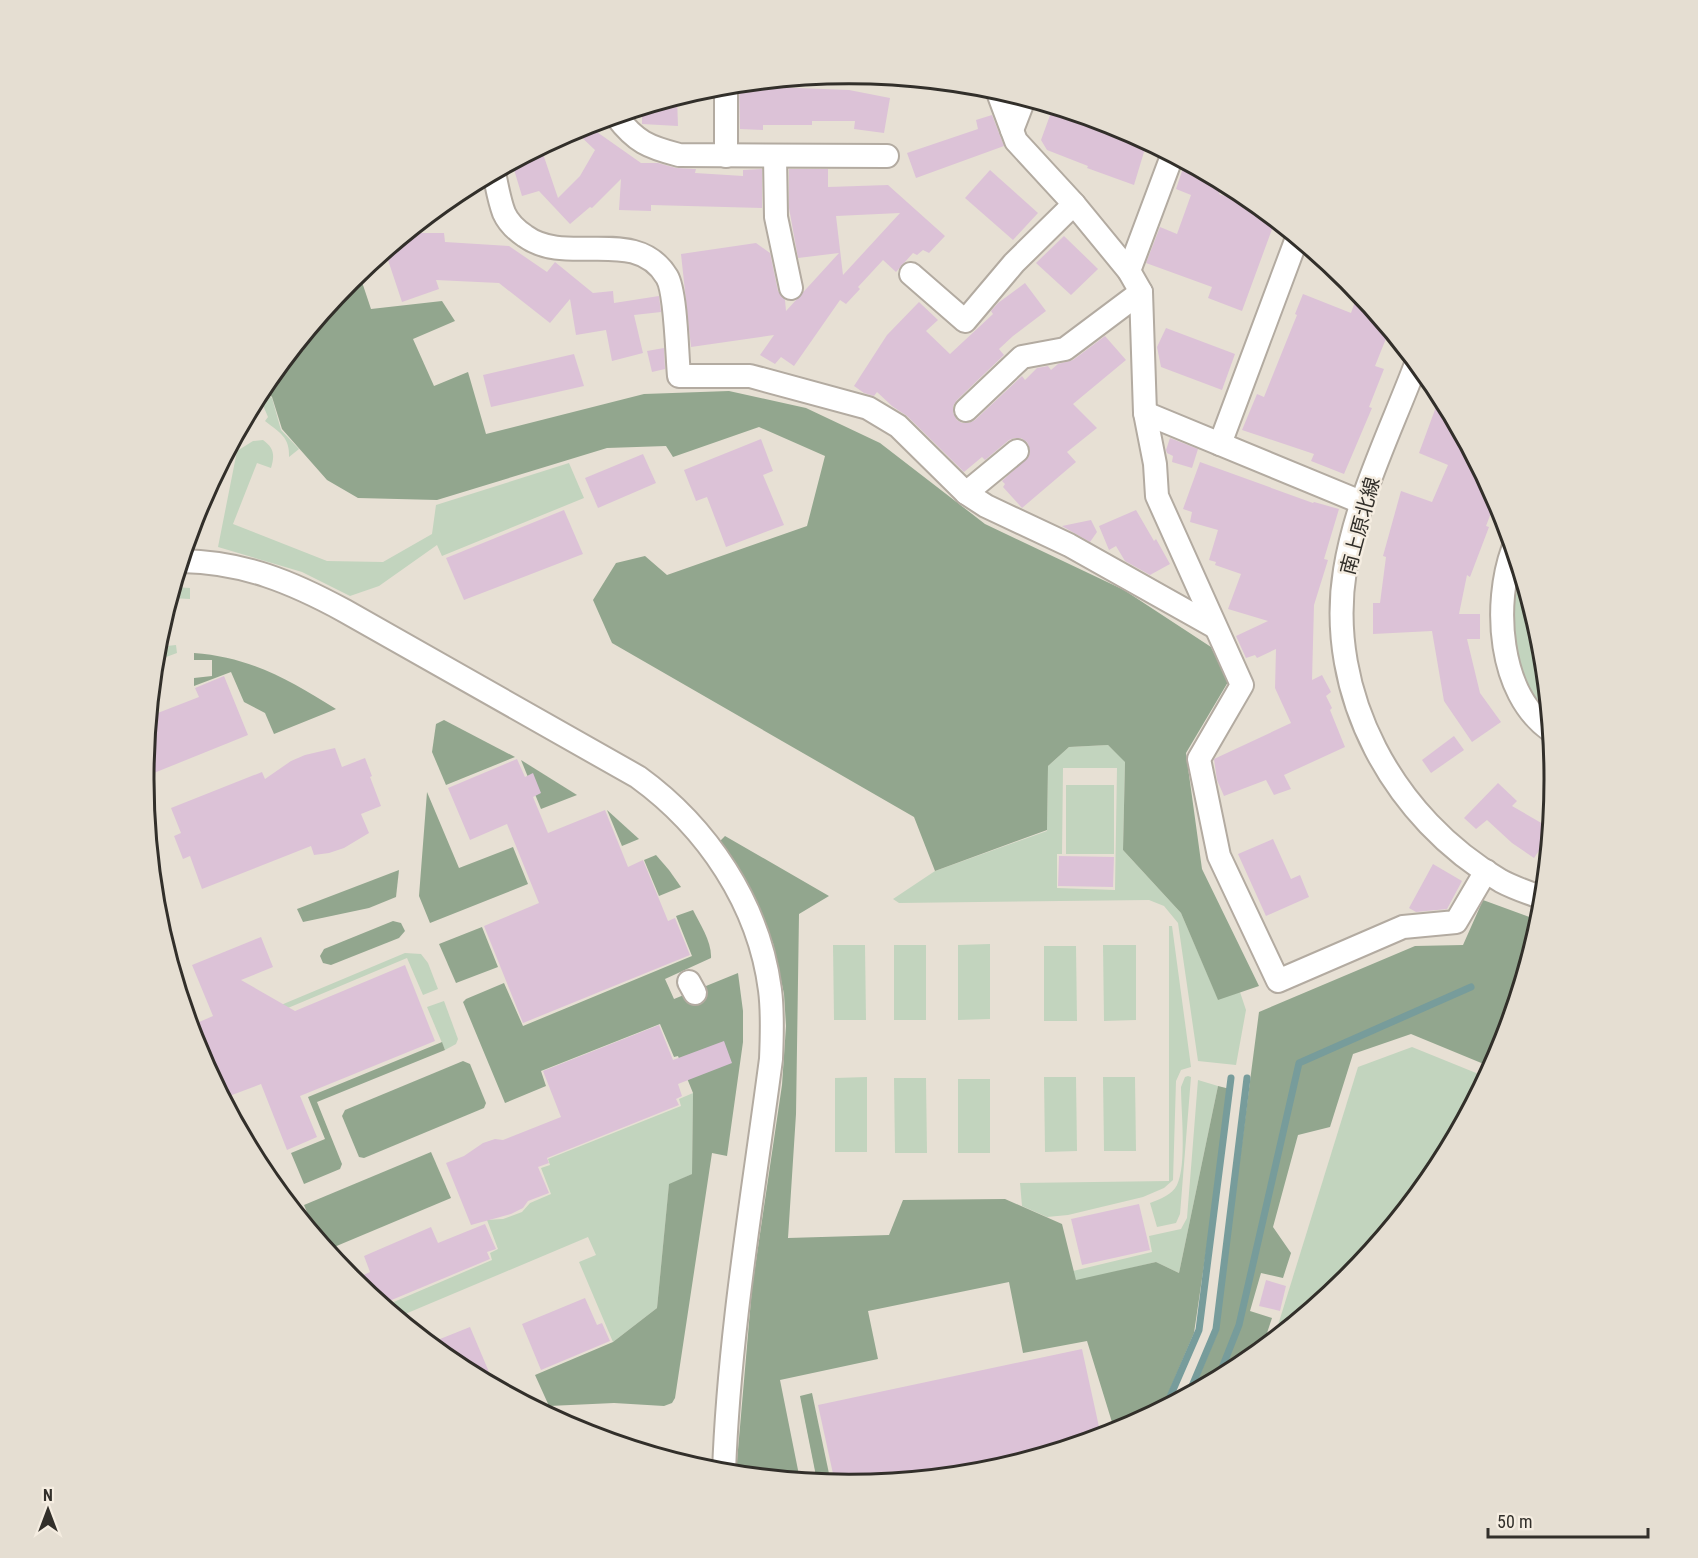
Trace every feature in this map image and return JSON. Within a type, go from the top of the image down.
[{"type":"street","points":[[726,95],[726,156]]},
{"type":"street","points":[[1001,101],[1016,141],[1074,204],[1129,271],[1141,292],[1145,413],[1155,464],[1157,496],[1242,685],[1199,759],[1219,856],[1278,981],[1403,927],[1456,922],[1486,871]]},
{"type":"street","points":[[1012,130],[1021,106]]},
{"type":"street","points":[[621,123],[627,130],[650,147],[679,155],[887,156]]},
{"type":"street","points":[[775,156],[776,217],[791,288]]},
{"type":"street","points":[[1129,271],[1169,163]]},
{"type":"street","points":[[496,180],[504,214],[515,230],[535,244],[564,250],[618,248],[647,256],[667,277],[672,295],[679,376],[750,376],[868,408],[898,426],[966,493],[986,506],[1069,544],[1215,627]]},
{"type":"street","points":[[911,274],[965,321],[1014,263],[1074,204]]},
{"type":"street","points":[[1220,444],[1294,246]]},
{"type":"street","points":[[966,410],[1022,357],[1065,349],[1141,292]]},
{"type":"street","name":"南上原北線","points":[[1413,373],[1363,503],[1349,550],[1343,596],[1345,652],[1349,679],[1366,731],[1408,800],[1444,839],[1486,871],[1503,882],[1534,894]]},
{"type":"street","points":[[1145,413],[1363,503]]},
{"type":"street","points":[[966,493],[1017,451]]},
{"type":"street","points":[[189,561],[220,563],[296,585],[638,777],[664,797],[690,822],[723,867],[747,912],[764,958],[770,991],[772,1032],[770,1069],[736,1318],[725,1463]]},
{"type":"street","points":[[1509,561],[1502,614],[1504,653],[1521,696],[1542,724]]},
{"type":"green space","points":[[363,284],[371,309],[442,301],[455,321],[413,339],[434,386],[468,372],[486,434],[644,394],[729,391],[806,408],[880,443],[985,524],[1124,590],[1211,647],[1228,682],[1186,753],[1202,869],[1259,986],[1218,1000],[1181,913],[1123,850],[1125,762],[1108,745],[1069,747],[1048,766],[1047,830],[935,871],[914,817],[612,643],[593,600],[616,563],[645,556],[667,575],[807,526],[825,456],[759,427],[673,457],[666,446],[607,448],[437,500],[358,498],[327,480],[282,429],[270,395],[326,321]]},
{"type":"green space","points":[[269,396],[272,398],[281,430],[299,449],[289,457],[286,440],[265,421],[268,417],[263,406]]},
{"type":"green space","points":[[263,440],[273,452],[271,468],[257,463],[233,524],[327,561],[383,562],[432,534],[436,505],[569,463],[584,498],[442,556],[437,545],[379,586],[350,596],[302,572],[218,547],[237,451],[253,441]]},
{"type":"green space","points":[[1510,566],[1531,643],[1541,714],[1521,696],[1502,614]]},
{"type":"green space","points":[[181,587],[190,588],[190,599],[178,598]]},
{"type":"green space","points":[[176,645],[177,653],[165,657],[167,646]]},
{"type":"green space","points":[[194,653],[233,659],[251,665],[285,680],[336,709],[274,734],[265,713],[244,702],[231,672],[194,686],[194,678],[212,676],[212,660],[194,660]]},
{"type":"green space","points":[[444,720],[515,757],[446,785],[432,752],[436,724]]},
{"type":"green space","points":[[1108,745],[1125,761],[1123,850],[1181,913],[1218,999],[1240,992],[1246,1010],[1236,1065],[1198,1061],[1178,923],[1164,906],[1149,900],[899,903],[893,899],[935,871],[1047,831],[1048,766],[1069,747]],"holes":[[[1063,768],[1117,768],[1115,890],[1057,888],[1057,854],[1062,854]]]},
{"type":"green space","points":[[521,760],[577,795],[541,809]]},
{"type":"green space","points":[[1066,785],[1114,785],[1114,854],[1066,854]]},
{"type":"green space","points":[[427,792],[459,868],[513,847],[528,884],[430,923],[419,896]]},
{"type":"green space","points":[[607,810],[639,839],[622,846]]},
{"type":"green space","points":[[725,836],[829,896],[799,914],[796,1114],[788,1238],[889,1235],[903,1200],[1005,1199],[1062,1224],[1076,1280],[1156,1262],[1179,1273],[1218,1086],[1230,1089],[1194,1333],[1167,1396],[1112,1422],[1087,1341],[1023,1353],[1009,1282],[868,1311],[878,1359],[780,1380],[798,1472],[737,1465],[752,1288],[782,1085],[786,1026],[784,994],[773,943],[751,890],[720,841]]},
{"type":"green space","points":[[656,855],[681,887],[659,896],[644,860]]},
{"type":"green space","points":[[399,870],[396,897],[369,908],[303,922],[297,909]]},
{"type":"green space","points":[[1483,900],[1530,917],[1507,1002],[1482,1063],[1411,1034],[1353,1054],[1330,1127],[1298,1135],[1273,1227],[1291,1253],[1283,1278],[1261,1273],[1250,1311],[1272,1318],[1267,1334],[1198,1380],[1217,1334],[1259,1012],[1415,946],[1463,945]]},
{"type":"green space","points":[[693,910],[708,939],[711,958],[665,979],[674,999],[738,973],[743,1011],[743,1042],[727,1156],[712,1153],[675,1398],[672,1403],[664,1406],[614,1403],[550,1406],[535,1375],[613,1342],[657,1308],[669,1184],[692,1174],[693,1093],[678,1056],[674,1057],[660,1024],[541,1071],[546,1086],[505,1103],[463,1002],[504,983],[523,1026],[692,956],[676,916]]},
{"type":"green space","points":[[393,921],[401,923],[405,931],[399,938],[331,965],[323,963],[320,956],[324,949]]},
{"type":"green space","points":[[1169,926],[1172,926],[1191,1067],[1181,1070],[1176,1081],[1173,1180],[1164,1188],[1143,1197],[1068,1215],[1047,1217],[1022,1206],[1020,1183],[1169,1181]]},
{"type":"green space","points":[[482,927],[498,967],[456,983],[439,944]]},
{"type":"green space","points":[[990,944],[990,1019],[958,1020],[958,945]]},
{"type":"green space","points":[[833,945],[865,945],[866,1020],[834,1020]]},
{"type":"green space","points":[[894,945],[926,945],[926,1020],[894,1020]]},
{"type":"green space","points":[[1103,945],[1136,945],[1136,1020],[1104,1021]]},
{"type":"green space","points":[[1044,946],[1076,946],[1077,1021],[1044,1021]]},
{"type":"green space","points":[[405,953],[421,954],[428,963],[438,989],[423,995],[407,958],[276,1013],[281,1005]]},
{"type":"green space","points":[[444,1001],[458,1039],[456,1044],[445,1050],[427,1007]]},
{"type":"green space","points":[[442,1042],[445,1050],[317,1102],[342,1164],[340,1169],[304,1184],[291,1153],[325,1139],[308,1097]]},
{"type":"green space","points":[[1412,1047],[1478,1074],[1451,1126],[1427,1165],[1400,1202],[1372,1237],[1340,1270],[1307,1302],[1278,1325],[1358,1067]]},
{"type":"green space","points":[[463,1061],[470,1064],[486,1103],[484,1108],[364,1158],[359,1157],[342,1116],[345,1110]]},
{"type":"green space","points":[[867,1077],[867,1152],[835,1152],[835,1078]]},
{"type":"green space","points":[[1044,1077],[1076,1077],[1077,1151],[1045,1152]]},
{"type":"green space","points":[[1103,1077],[1135,1077],[1136,1151],[1104,1151]]},
{"type":"green space","points":[[1185,1077],[1191,1077],[1180,1214],[1176,1223],[1157,1227],[1150,1203],[1172,1191],[1180,1176],[1183,1152],[1181,1087]]},
{"type":"green space","points":[[894,1078],[926,1078],[927,1153],[895,1153]]},
{"type":"green space","points":[[958,1079],[990,1079],[990,1153],[958,1153]]},
{"type":"green space","points":[[1198,1080],[1218,1086],[1179,1273],[1156,1262],[1076,1281],[1073,1271],[1152,1252],[1149,1236],[1181,1229],[1187,1218]]},
{"type":"green space","points":[[693,1093],[692,1174],[669,1185],[657,1308],[613,1342],[579,1262],[596,1255],[588,1237],[406,1314],[392,1303],[492,1260],[490,1253],[498,1249],[487,1220],[503,1219],[522,1212],[530,1203],[551,1194],[541,1168],[550,1165],[548,1159],[681,1106],[679,1099]]},
{"type":"green space","points":[[431,1152],[451,1198],[335,1247],[308,1214],[304,1205]]},
{"type":"green space","points":[[812,1393],[829,1474],[815,1473],[800,1396]]},
{"type":"building","points":[[782,87],[849,90],[890,98],[884,133],[854,129],[855,121],[812,121],[812,125],[763,125],[763,130],[740,129],[739,93]]},
{"type":"building","points":[[677,106],[678,126],[642,124],[642,116]]},
{"type":"building","points":[[1050,114],[1115,137],[1144,151],[1134,185],[1047,150],[1041,140]]},
{"type":"building","points":[[992,115],[1004,146],[916,178],[907,153],[978,129],[976,120]]},
{"type":"building","points":[[597,132],[641,163],[658,163],[676,168],[696,169],[695,173],[743,176],[743,170],[762,169],[762,208],[651,205],[651,211],[619,210],[621,179],[592,208],[590,207],[570,224],[539,191],[522,196],[514,170],[543,155],[558,198],[580,176],[595,150],[582,138]]},
{"type":"building","points":[[789,169],[828,169],[828,187],[888,185],[945,236],[929,253],[923,250],[917,255],[913,253],[896,272],[883,260],[846,304],[840,300],[794,366],[781,357],[775,364],[760,355],[774,335],[691,347],[681,254],[756,243],[770,253],[778,291],[785,300],[786,311],[839,253],[798,258],[789,208]],"holes":[[[900,213],[843,275],[836,216]]]},
{"type":"building","points":[[990,170],[1038,213],[1013,240],[965,198]]},
{"type":"building","points":[[1182,170],[1220,191],[1219,194],[1235,201],[1272,228],[1242,311],[1208,298],[1212,287],[1146,263],[1160,227],[1177,234],[1191,195],[1176,189]]},
{"type":"building","points":[[420,233],[444,233],[445,242],[509,246],[547,272],[555,262],[593,293],[613,291],[614,303],[659,296],[661,312],[634,315],[643,353],[612,361],[606,330],[576,335],[570,299],[550,323],[499,283],[436,280],[439,289],[402,302],[388,259]]},
{"type":"building","points":[[1064,236],[1098,269],[1071,295],[1036,263]]},
{"type":"building","points":[[1025,283],[1046,311],[999,349],[1004,355],[957,400],[953,406],[953,413],[957,420],[969,423],[975,420],[1022,376],[1025,380],[1037,368],[1048,366],[1051,370],[1058,364],[1073,360],[1105,336],[1126,360],[1073,404],[1097,428],[1067,452],[1076,462],[1022,508],[1003,487],[1005,484],[1002,481],[1029,456],[1030,449],[1027,442],[1021,438],[1009,440],[985,460],[982,457],[964,472],[907,416],[877,392],[874,396],[854,386],[887,335],[919,302],[938,320],[926,331],[950,354],[993,314],[991,311],[998,303]]},
{"type":"building","points":[[1303,294],[1351,313],[1355,303],[1386,338],[1375,366],[1384,369],[1369,407],[1372,408],[1344,474],[1311,461],[1314,454],[1242,430],[1257,394],[1264,397],[1297,315],[1295,314]]},
{"type":"building","points":[[1166,328],[1235,354],[1222,390],[1161,367],[1157,347]]},
{"type":"building","points":[[664,348],[665,369],[652,372],[647,351]]},
{"type":"building","points":[[574,354],[584,386],[491,407],[483,375]]},
{"type":"building","points":[[1436,407],[1472,472],[1491,513],[1486,526],[1489,527],[1470,577],[1467,575],[1459,614],[1480,614],[1480,639],[1467,639],[1480,693],[1501,722],[1472,742],[1444,701],[1432,631],[1373,634],[1373,603],[1380,603],[1386,557],[1383,556],[1401,491],[1432,502],[1448,465],[1419,453]]},
{"type":"building","points":[[1170,438],[1198,449],[1192,468],[1172,462],[1173,456],[1166,450]]},
{"type":"building","points":[[761,439],[773,471],[763,475],[784,525],[726,547],[707,497],[696,501],[684,470]]},
{"type":"building","points":[[643,454],[656,483],[598,508],[585,478]]},
{"type":"building","points":[[1200,462],[1313,503],[1339,509],[1324,559],[1328,560],[1314,605],[1312,680],[1322,675],[1331,692],[1326,696],[1345,747],[1284,775],[1291,789],[1274,795],[1266,780],[1224,796],[1217,780],[1214,759],[1291,723],[1275,688],[1276,649],[1257,658],[1255,655],[1246,658],[1236,636],[1268,621],[1228,609],[1241,574],[1215,565],[1216,562],[1209,560],[1218,530],[1190,522],[1192,512],[1183,509]]},
{"type":"building","points":[[564,510],[583,554],[464,600],[446,558]]},
{"type":"building","points":[[1136,510],[1170,564],[1150,575],[1125,561],[1116,546],[1109,550],[1099,526]]},
{"type":"building","points":[[1091,520],[1097,532],[1090,542],[1062,526]]},
{"type":"building","points":[[224,676],[248,735],[154,773],[157,713],[199,697],[195,688]]},
{"type":"building","points":[[1454,736],[1464,750],[1431,773],[1422,760]]},
{"type":"building","points":[[335,748],[342,767],[365,758],[381,806],[361,814],[369,833],[344,848],[314,855],[311,846],[202,889],[190,856],[183,859],[174,836],[181,833],[171,808],[262,772],[265,779],[291,761]]},
{"type":"building","points":[[517,759],[525,777],[533,773],[541,793],[533,797],[548,833],[605,810],[628,867],[643,860],[668,921],[675,918],[690,955],[523,1023],[484,926],[539,903],[507,824],[470,840],[448,788]]},
{"type":"building","points":[[1498,783],[1517,801],[1512,806],[1543,824],[1540,849],[1534,858],[1512,843],[1487,820],[1476,829],[1464,818]]},
{"type":"building","points":[[1273,839],[1291,879],[1300,875],[1309,897],[1266,916],[1238,854]]},
{"type":"building","points":[[1059,856],[1114,857],[1113,887],[1058,886]]},
{"type":"building","points":[[1433,864],[1462,881],[1447,909],[1416,912],[1409,908]]},
{"type":"building","points":[[261,937],[273,967],[241,980],[295,1011],[405,965],[435,1041],[300,1096],[317,1137],[287,1150],[261,1084],[231,1095],[226,1086],[199,1022],[213,1016],[192,965]]},
{"type":"building","points":[[659,1025],[673,1060],[724,1041],[732,1063],[678,1084],[682,1096],[676,1099],[679,1105],[547,1158],[549,1163],[538,1167],[549,1193],[528,1201],[523,1208],[511,1214],[471,1225],[446,1163],[464,1156],[483,1143],[495,1139],[503,1140],[561,1117],[543,1071]]},
{"type":"building","points":[[1139,1204],[1150,1250],[1082,1265],[1071,1219]]},
{"type":"building","points":[[485,1224],[496,1249],[487,1252],[490,1259],[390,1301],[363,1275],[370,1272],[364,1256],[431,1227],[438,1243]]},
{"type":"building","points":[[1266,1280],[1286,1286],[1280,1311],[1259,1306]]},
{"type":"building","points":[[585,1298],[597,1325],[602,1323],[610,1341],[541,1370],[522,1324]]},
{"type":"building","points":[[470,1327],[489,1372],[463,1357],[439,1339]]},
{"type":"building","points":[[1082,1349],[1099,1427],[1029,1450],[985,1461],[894,1473],[833,1474],[818,1405]]},
{"type":"waterway","points":[[1224,1364],[1239,1325],[1299,1063],[1471,987]]},
{"type":"waterway","points":[[1171,1394],[1199,1330],[1231,1078]]},
{"type":"waterway","points":[[1194,1382],[1216,1329],[1247,1078]]}]
